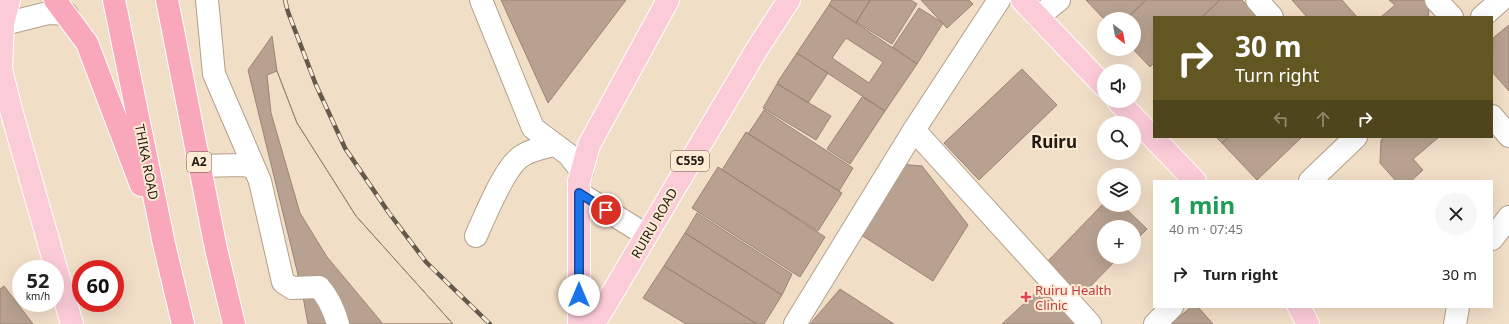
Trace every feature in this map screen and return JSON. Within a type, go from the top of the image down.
[{"type":"highway","name":"THIKA ROAD","points":[[114,0],[164,244],[184,324]]},
{"type":"highway","name":"A2","points":[[167,0],[216,249],[234,324]]},
{"type":"highway","points":[[61,7],[87,43],[164,244]]},
{"type":"main road","points":[[10,0],[1,24],[2,69],[13,117],[72,324]]},
{"type":"main road","points":[[579,324],[581,183],[589,145],[668,0]]},
{"type":"main road","name":"RUIRU ROAD","points":[[594,324],[757,49],[788,0]]},
{"type":"main road","points":[[1022,0],[1097,79]]},
{"type":"main road","points":[[1125,108],[1153,137]]},
{"type":"main road","points":[[1154,138],[1194,180]]},
{"type":"main road","points":[[1300,308],[1308,324]]},
{"type":"street","points":[[207,0],[214,74],[260,181],[283,282],[292,288],[319,287],[326,294],[338,324]]},
{"type":"street","points":[[481,0],[533,128],[569,155],[581,183],[646,235]]},
{"type":"street","points":[[795,324],[914,130],[998,0]]},
{"type":"street","points":[[1038,17],[1059,0]]},
{"type":"street","points":[[1257,0],[1271,16]]},
{"type":"street","points":[[1436,0],[1451,16]]},
{"type":"street","points":[[1483,16],[1501,0]]},
{"type":"street","points":[[1,24],[48,13],[61,7]]},
{"type":"street","points":[[1493,117],[1509,136]]},
{"type":"street","points":[[914,130],[1090,324]]},
{"type":"street","points":[[1311,180],[1355,138]]},
{"type":"street","points":[[476,236],[506,174],[519,158],[536,149],[554,145]]},
{"type":"street","points":[[200,166],[241,165],[254,167]]},
{"type":"street","points":[[1493,238],[1509,217]]},
{"type":"street","points":[[1155,324],[1171,308]]},
{"type":"street","points":[[1455,324],[1458,308]]},
{"type":"building","points":[[501,0],[626,0],[548,103]]},
{"type":"building","points":[[832,0],[870,0],[856,23],[829,5]]},
{"type":"building","points":[[870,0],[911,0],[917,4],[892,44],[856,22]]},
{"type":"building","points":[[921,0],[969,0],[973,4],[947,28]]},
{"type":"building","points":[[1086,0],[1146,0],[1133,12],[1097,12]]},
{"type":"building","points":[[1146,0],[1220,0],[1203,16],[1153,16],[1153,64],[1150,67],[1140,56],[1141,56],[1141,12],[1133,12]]},
{"type":"building","points":[[1220,0],[1242,0],[1257,16],[1203,16]]},
{"type":"building","points":[[1292,0],[1342,0],[1356,16],[1306,16]]},
{"type":"building","points":[[1389,0],[1427,0],[1430,4],[1428,16],[1382,16],[1395,5]]},
{"type":"building","points":[[829,5],[917,64],[885,111],[797,53]],"holes":[[[846,38],[883,62],[869,83],[832,58]]]},
{"type":"building","points":[[919,8],[943,23],[917,64],[893,47]]},
{"type":"building","points":[[1509,25],[1509,91],[1493,73],[1493,38]]},
{"type":"building","points":[[272,36],[277,71],[297,123],[356,216],[453,324],[308,324],[302,291],[248,70]]},
{"type":"building","points":[[797,53],[828,73],[808,103],[777,83]]},
{"type":"building","points":[[1022,69],[1057,105],[979,180],[944,143]]},
{"type":"building","points":[[277,71],[297,123],[356,216],[453,324],[383,324],[327,257],[300,213],[271,113],[267,75]]},
{"type":"building","points":[[777,84],[831,116],[816,140],[763,108]]},
{"type":"building","points":[[862,97],[885,111],[850,164],[827,149]]},
{"type":"building","points":[[764,110],[853,168],[839,191],[748,134]]},
{"type":"building","points":[[746,132],[842,193],[818,231],[722,170]]},
{"type":"building","points":[[1217,138],[1228,138],[1222,143]]},
{"type":"building","points":[[1228,138],[1301,138],[1257,180],[1222,143]]},
{"type":"building","points":[[1383,138],[1438,138],[1413,159],[1423,170],[1412,180],[1395,180],[1380,163],[1381,140]]},
{"type":"building","points":[[898,164],[922,166],[968,225],[933,281],[855,231]]},
{"type":"building","points":[[718,167],[825,237],[800,277],[692,208]]},
{"type":"building","points":[[1097,210],[1097,212],[1129,212],[1138,220],[1097,220],[1097,264],[1112,264],[1080,297],[1045,264]]},
{"type":"building","points":[[697,213],[792,274],[782,295],[685,233]]},
{"type":"building","points":[[1141,223],[1147,229],[1141,235]]},
{"type":"building","points":[[685,233],[782,295],[764,324],[757,324],[664,266]]},
{"type":"building","points":[[664,266],[757,324],[686,324],[643,298]]},
{"type":"building","points":[[4,286],[12,296],[12,312],[24,312],[33,324],[0,324],[0,289]]},
{"type":"building","points":[[1043,286],[1076,324],[1002,324]]},
{"type":"building","points":[[840,289],[894,324],[810,324]]},
{"type":"building","points":[[1190,308],[1199,308],[1213,324],[1171,324]]},
{"type":"railway","points":[[285,0],[288,12],[316,85],[345,148],[389,213],[426,262],[490,324]]},
{"type":"place","name":"Ruiru Health Clinic","points":[[1026,297]]},
{"type":"district","name":"Ruiru","points":[[1054,142]]},
{"type":"route","points":[[579,295],[579,193],[606,210]]}]
